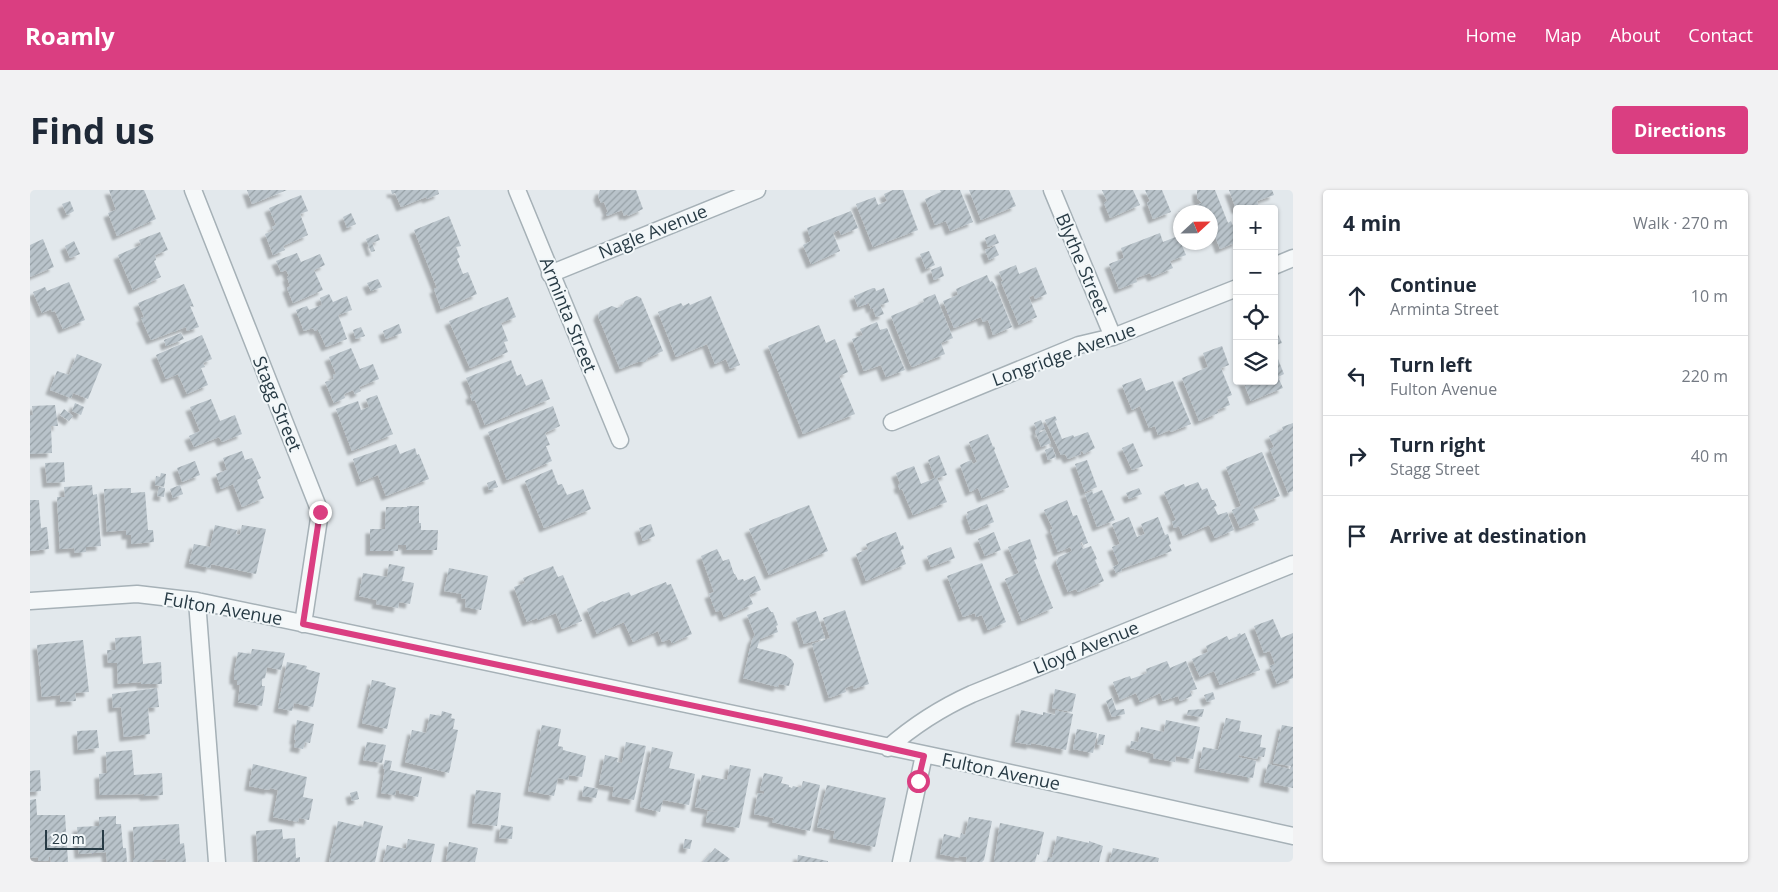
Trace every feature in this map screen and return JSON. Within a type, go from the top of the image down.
[{"type":"street","name":"Stagg Street","points":[[193,190],[320,512],[303,624]]},
{"type":"street","name":"Arminta Street","points":[[517,190],[620,440]]},
{"type":"street","name":"Nagle Avenue","points":[[550,274],[756,190]]},
{"type":"street","name":"Blythe Street","points":[[1052,190],[1113,337]]},
{"type":"street","points":[[1278,264],[1293,258]]},
{"type":"street","name":"Longridge Avenue","points":[[892,422],[1079,345],[1113,337],[1233,290]]},
{"type":"street","name":"Lloyd Avenue","points":[[888,748],[911,728],[957,701],[1293,564]]},
{"type":"street","name":"Fulton Avenue","points":[[30,601],[137,594],[197,601],[800,728],[924,756],[952,760],[1293,836]]},
{"type":"street","points":[[197,601],[217,862]]},
{"type":"street","points":[[901,862],[924,756]]},
{"type":"building","points":[[109,190],[144,190],[156,219],[117,236],[108,213],[116,210]]},
{"type":"building","points":[[247,190],[287,190],[252,204]]},
{"type":"building","points":[[391,190],[438,190],[439,194],[401,207],[395,193],[392,194]]},
{"type":"building","points":[[600,190],[636,190],[643,209],[628,216],[627,214],[624,216],[622,210],[607,216],[606,213],[608,212],[604,202],[601,203],[598,196]]},
{"type":"building","points":[[893,190],[903,190],[918,230],[873,247],[856,204],[875,197],[878,205],[887,201],[884,194]]},
{"type":"building","points":[[940,190],[960,190],[973,222],[950,231],[946,221],[935,225],[925,199],[941,192]]},
{"type":"building","points":[[969,190],[1009,190],[1016,206],[981,220]]},
{"type":"building","points":[[1102,190],[1133,190],[1140,205],[1110,218],[1104,203],[1107,201]]},
{"type":"building","points":[[1145,190],[1162,190],[1171,212],[1153,219],[1147,203],[1150,201]]},
{"type":"building","points":[[1197,190],[1215,190],[1228,223],[1231,221],[1233,226],[1233,244],[1220,249],[1218,244],[1218,205],[1197,205],[1202,203],[1197,198]]},
{"type":"building","points":[[1229,190],[1272,190],[1274,195],[1257,201],[1258,205],[1235,205]]},
{"type":"building","points":[[301,195],[308,211],[300,214],[308,235],[283,246],[285,250],[273,255],[265,234],[274,230],[272,227],[276,225],[269,208]]},
{"type":"building","points":[[70,201],[74,211],[67,215],[62,204]]},
{"type":"building","points":[[851,211],[858,228],[841,235],[839,230],[833,233],[840,251],[811,264],[803,245],[811,241],[807,228]]},
{"type":"building","points":[[351,213],[356,224],[347,228],[343,217]]},
{"type":"building","points":[[449,216],[461,246],[456,247],[460,257],[457,259],[463,274],[468,272],[477,294],[441,309],[434,289],[437,288],[414,230]]},
{"type":"building","points":[[160,232],[168,250],[155,255],[156,260],[154,261],[161,277],[133,290],[118,255],[141,245],[139,240]]},
{"type":"building","points":[[1160,233],[1163,242],[1173,238],[1173,250],[1184,250],[1186,255],[1170,261],[1173,268],[1152,277],[1150,273],[1136,278],[1137,282],[1119,289],[1109,264],[1124,258],[1121,248]]},
{"type":"building","points":[[378,234],[380,240],[372,243],[375,251],[371,252],[366,239]]},
{"type":"building","points":[[995,234],[999,243],[988,247],[985,238]]},
{"type":"building","points":[[43,239],[54,267],[30,277],[30,245]]},
{"type":"building","points":[[74,241],[80,254],[70,258],[65,246]]},
{"type":"building","points":[[995,246],[999,255],[989,260],[985,250]]},
{"type":"building","points":[[929,251],[935,265],[926,269],[920,254]]},
{"type":"building","points":[[297,253],[301,262],[320,254],[325,265],[314,270],[323,290],[293,303],[287,288],[290,286],[287,277],[289,276],[286,270],[281,272],[276,261]]},
{"type":"building","points":[[1016,265],[1019,274],[1036,267],[1047,294],[1035,299],[1034,295],[1029,297],[1037,317],[1019,325],[1001,282],[1003,281],[999,272]]},
{"type":"building","points":[[941,266],[944,276],[934,280],[931,270]]},
{"type":"building","points":[[987,275],[990,282],[992,281],[995,285],[1012,327],[993,335],[988,320],[983,322],[981,317],[954,328],[943,301],[958,295],[956,289]]},
{"type":"building","points":[[378,279],[382,287],[371,291],[367,283]]},
{"type":"building","points":[[69,282],[85,320],[63,329],[55,311],[52,312],[51,309],[42,313],[33,292],[45,287],[47,291]]},
{"type":"building","points":[[184,284],[194,307],[190,306],[199,327],[187,331],[186,327],[151,340],[141,318],[144,317],[138,303]]},
{"type":"building","points":[[873,288],[876,291],[884,288],[889,302],[880,305],[884,314],[876,317],[873,309],[878,306],[871,309],[869,303],[858,307],[854,296]]},
{"type":"building","points":[[329,294],[333,302],[347,296],[352,310],[338,315],[347,339],[326,347],[318,329],[315,331],[313,328],[304,331],[296,310],[307,306],[309,310],[322,305],[320,298]]},
{"type":"building","points":[[935,294],[953,338],[941,343],[945,354],[912,367],[891,316],[924,302],[923,299]]},
{"type":"building","points":[[637,296],[641,298],[663,351],[648,358],[645,362],[638,362],[620,369],[598,316],[600,311],[612,306],[617,308],[622,306],[625,301]]},
{"type":"building","points":[[711,296],[740,365],[730,369],[726,359],[715,364],[707,344],[676,357],[658,312],[681,303],[683,306],[689,303],[690,305]]},
{"type":"building","points":[[508,297],[516,317],[501,323],[508,341],[504,342],[508,352],[470,368],[449,321]]},
{"type":"building","points":[[877,322],[880,330],[887,328],[905,370],[886,377],[881,365],[864,371],[852,339],[863,335],[860,329]]},
{"type":"building","points":[[399,324],[402,333],[386,339],[383,331]]},
{"type":"building","points":[[819,325],[826,343],[835,339],[848,372],[839,376],[855,414],[803,434],[768,346]]},
{"type":"building","points":[[361,327],[365,336],[356,339],[353,330]]},
{"type":"building","points":[[181,333],[184,339],[166,346],[164,340]]},
{"type":"building","points":[[1278,334],[1282,343],[1278,344]]},
{"type":"building","points":[[202,335],[212,359],[203,363],[205,367],[201,368],[208,385],[187,394],[178,374],[166,379],[156,355]]},
{"type":"building","points":[[1222,346],[1229,365],[1221,368],[1232,395],[1227,397],[1230,405],[1217,410],[1218,413],[1199,421],[1182,378],[1208,367],[1203,353]]},
{"type":"building","points":[[351,348],[360,369],[373,364],[379,379],[359,387],[361,391],[355,394],[353,390],[344,394],[345,398],[334,403],[325,382],[334,379],[333,375],[336,374],[329,357]]},
{"type":"building","points":[[77,354],[102,364],[88,399],[73,393],[71,398],[50,390],[57,371],[69,375]]},
{"type":"building","points":[[1278,359],[1284,374],[1278,377]]},
{"type":"building","points":[[511,360],[517,376],[521,374],[526,386],[542,379],[550,399],[485,425],[475,400],[472,401],[470,395],[473,394],[466,378]]},
{"type":"building","points":[[1278,377],[1283,388],[1251,401],[1245,385],[1278,385]]},
{"type":"building","points":[[1141,378],[1146,391],[1173,381],[1191,424],[1158,435],[1155,426],[1149,428],[1140,406],[1132,410],[1122,385]]},
{"type":"building","points":[[377,395],[393,434],[352,451],[336,409],[358,401],[361,410],[369,407],[366,399]]},
{"type":"building","points":[[211,399],[220,421],[235,415],[242,434],[222,442],[219,437],[194,447],[189,436],[200,431],[190,407]]},
{"type":"building","points":[[75,403],[84,407],[81,415],[72,411]]},
{"type":"building","points":[[55,405],[58,426],[51,426],[52,453],[30,454],[30,415],[33,415],[32,406]]},
{"type":"building","points":[[553,406],[560,426],[545,433],[550,445],[546,446],[552,461],[507,480],[488,432]]},
{"type":"building","points":[[64,409],[73,416],[69,421],[60,415]]},
{"type":"building","points":[[1055,416],[1062,439],[1088,432],[1095,448],[1084,454],[1082,451],[1080,452],[1081,454],[1068,459],[1065,454],[1061,455],[1045,420]]},
{"type":"building","points":[[1041,420],[1045,429],[1039,431],[1039,433],[1045,430],[1051,443],[1041,447],[1034,423]]},
{"type":"building","points":[[1293,423],[1293,491],[1288,493],[1270,449],[1274,447],[1269,436],[1283,430],[1282,427]]},
{"type":"building","points":[[988,434],[1009,487],[982,498],[978,488],[970,492],[960,465],[971,460],[973,464],[977,462],[969,442]]},
{"type":"building","points":[[1133,443],[1143,466],[1132,470],[1122,448]]},
{"type":"building","points":[[396,444],[400,454],[415,448],[429,479],[386,496],[378,475],[361,482],[353,459]]},
{"type":"building","points":[[1052,447],[1056,457],[1048,460],[1045,450]]},
{"type":"building","points":[[242,451],[245,460],[252,458],[261,478],[257,480],[264,498],[242,507],[233,484],[221,489],[216,474],[227,470],[223,458]]},
{"type":"building","points":[[1262,452],[1280,496],[1253,507],[1259,520],[1240,528],[1232,510],[1241,506],[1226,467]]},
{"type":"building","points":[[939,455],[947,475],[937,478],[947,502],[913,515],[902,489],[900,490],[896,473],[914,466],[921,484],[935,478],[928,460]]},
{"type":"building","points":[[1087,460],[1097,487],[1085,492],[1075,464]]},
{"type":"building","points":[[195,461],[200,475],[182,482],[177,468]]},
{"type":"building","points":[[64,462],[65,482],[47,483],[45,463]]},
{"type":"building","points":[[552,469],[558,485],[562,484],[567,495],[583,489],[591,509],[544,528],[525,481]]},
{"type":"building","points":[[161,473],[166,474],[164,487],[155,485],[156,476],[160,477]]},
{"type":"building","points":[[495,480],[498,487],[489,490],[487,483]]},
{"type":"building","points":[[1198,482],[1202,490],[1207,488],[1217,506],[1214,507],[1218,515],[1227,512],[1234,530],[1215,538],[1209,525],[1183,536],[1179,526],[1174,528],[1172,522],[1176,520],[1164,492],[1184,484],[1185,487]]},
{"type":"building","points":[[92,485],[93,495],[97,494],[101,546],[86,547],[86,552],[75,553],[74,548],[60,549],[57,497],[65,497],[64,487]]},
{"type":"building","points":[[180,485],[183,494],[173,498],[170,489]]},
{"type":"building","points":[[159,487],[165,488],[164,497],[157,496]]},
{"type":"building","points":[[131,488],[131,493],[145,492],[148,530],[153,530],[154,542],[131,544],[131,535],[126,535],[126,530],[107,532],[104,489]]},
{"type":"building","points":[[1139,488],[1142,494],[1129,499],[1126,493]]},
{"type":"building","points":[[1102,490],[1115,520],[1097,527],[1085,494],[1092,491],[1093,494]]},
{"type":"building","points":[[30,500],[39,500],[41,528],[47,527],[49,549],[30,551]]},
{"type":"building","points":[[1067,500],[1073,516],[1077,515],[1088,543],[1083,545],[1082,542],[1080,543],[1083,549],[1091,546],[1104,581],[1078,592],[1076,589],[1068,592],[1056,562],[1059,557],[1072,551],[1070,547],[1058,552],[1050,530],[1053,529],[1044,510]]},
{"type":"building","points":[[987,504],[994,522],[971,530],[966,516],[968,515],[967,512]]},
{"type":"building","points":[[809,505],[828,551],[769,575],[749,529]]},
{"type":"building","points":[[419,506],[421,530],[438,530],[437,550],[406,550],[406,545],[398,545],[398,551],[370,551],[370,529],[385,529],[386,507]]},
{"type":"building","points":[[1129,517],[1137,537],[1145,534],[1141,524],[1158,517],[1165,535],[1168,534],[1171,544],[1169,545],[1172,551],[1121,569],[1122,571],[1116,573],[1113,567],[1119,564],[1112,547],[1120,544],[1112,524]]},
{"type":"building","points":[[651,524],[655,536],[643,541],[639,528]]},
{"type":"building","points":[[215,525],[237,530],[236,534],[240,535],[242,525],[266,529],[256,574],[211,564],[210,568],[189,563],[194,544],[210,547]]},
{"type":"building","points":[[896,532],[901,546],[903,545],[904,549],[901,550],[906,564],[866,581],[856,554],[868,549],[866,544]]},
{"type":"building","points":[[994,532],[1001,550],[985,556],[978,539]]},
{"type":"building","points":[[1030,539],[1037,559],[1034,560],[1053,608],[1022,621],[1005,579],[1019,573],[1008,547]]},
{"type":"building","points":[[951,547],[955,558],[931,567],[927,556]]},
{"type":"building","points":[[717,549],[723,561],[729,559],[738,580],[743,579],[744,581],[755,576],[761,590],[749,595],[753,604],[724,617],[721,610],[716,612],[709,594],[714,592],[701,556]]},
{"type":"building","points":[[982,563],[1006,622],[988,630],[982,615],[976,617],[975,613],[963,617],[947,576]]},
{"type":"building","points":[[389,564],[405,567],[402,581],[414,583],[410,604],[399,602],[398,608],[376,604],[377,600],[359,596],[363,573],[387,577]]},
{"type":"building","points":[[553,566],[558,577],[563,575],[582,621],[562,629],[556,613],[527,622],[514,587],[525,583],[523,578]]},
{"type":"building","points":[[449,568],[488,576],[481,610],[465,607],[466,599],[461,598],[462,594],[444,591]]},
{"type":"building","points":[[666,582],[667,585],[671,584],[692,634],[672,643],[670,639],[662,642],[658,631],[633,642],[624,622],[597,634],[587,609],[629,592],[631,596]]},
{"type":"building","points":[[768,607],[773,612],[778,625],[776,626],[778,632],[760,639],[757,648],[785,655],[792,660],[794,664],[789,686],[779,684],[778,687],[743,678],[752,640],[755,635],[747,615]]},
{"type":"building","points":[[845,610],[869,684],[854,689],[853,685],[845,688],[846,692],[829,698],[812,644],[830,638],[823,618]]},
{"type":"building","points":[[816,611],[825,638],[804,644],[796,618]]},
{"type":"building","points":[[1273,619],[1281,638],[1293,633],[1293,678],[1277,684],[1270,666],[1275,664],[1270,651],[1264,653],[1254,626]]},
{"type":"building","points":[[1240,633],[1241,635],[1245,633],[1260,670],[1220,685],[1214,671],[1200,677],[1192,659],[1208,652],[1206,646],[1227,636],[1229,640]]},
{"type":"building","points":[[141,636],[143,664],[161,662],[162,684],[141,684],[141,682],[118,684],[117,663],[108,663],[107,650],[116,650],[115,638]]},
{"type":"building","points":[[83,640],[89,692],[75,693],[76,701],[60,702],[60,695],[42,697],[37,645]]},
{"type":"building","points":[[252,649],[285,653],[281,670],[267,667],[265,678],[262,679],[262,686],[265,686],[262,706],[238,702],[240,685],[237,685],[237,680],[234,680],[238,652],[251,654]]},
{"type":"building","points":[[1167,661],[1170,668],[1186,661],[1197,689],[1190,691],[1192,696],[1180,701],[1178,696],[1163,701],[1160,693],[1140,702],[1136,693],[1120,700],[1113,682],[1130,676],[1131,679],[1147,673],[1146,669]]},
{"type":"building","points":[[287,662],[307,666],[306,669],[320,673],[313,707],[294,703],[292,711],[278,708]]},
{"type":"building","points":[[372,680],[386,683],[385,685],[396,688],[387,729],[362,723]]},
{"type":"building","points":[[157,688],[159,707],[148,708],[150,734],[124,737],[121,707],[113,708],[112,694]]},
{"type":"building","points":[[1055,689],[1076,694],[1072,712],[1052,708]]},
{"type":"building","points":[[1213,692],[1215,699],[1207,702],[1204,695]]},
{"type":"building","points":[[1112,698],[1116,710],[1124,709],[1125,714],[1112,717],[1106,701]]},
{"type":"building","points":[[1204,709],[1202,717],[1187,715],[1188,710]]},
{"type":"building","points":[[1021,710],[1043,715],[1043,712],[1055,715],[1055,710],[1073,714],[1066,750],[1015,742]]},
{"type":"building","points":[[442,711],[452,714],[451,718],[455,719],[453,729],[458,730],[449,773],[405,762],[412,730],[426,733],[430,714],[441,716]]},
{"type":"building","points":[[1226,718],[1241,721],[1239,731],[1262,735],[1260,747],[1266,748],[1264,757],[1258,756],[1257,759],[1239,755],[1238,757],[1256,761],[1253,778],[1199,768],[1203,747],[1218,750]]},
{"type":"building","points":[[297,720],[314,724],[310,743],[305,742],[303,749],[294,747]]},
{"type":"building","points":[[1166,720],[1200,727],[1193,759],[1176,756],[1175,762],[1153,758],[1154,754],[1130,748],[1131,741],[1138,742],[1141,727],[1164,732]]},
{"type":"building","points":[[542,725],[561,729],[558,746],[563,747],[563,750],[586,756],[582,777],[569,775],[568,780],[558,778],[554,796],[528,791]]},
{"type":"building","points":[[1282,725],[1293,727],[1293,788],[1264,782],[1268,764],[1290,769],[1291,766],[1273,763]]},
{"type":"building","points":[[1077,729],[1097,733],[1093,753],[1073,749]]},
{"type":"building","points":[[97,730],[99,748],[78,750],[77,731]]},
{"type":"building","points":[[1099,734],[1105,735],[1103,745],[1097,744]]},
{"type":"building","points":[[367,742],[386,745],[382,763],[363,760]]},
{"type":"building","points":[[626,742],[646,746],[634,800],[612,796],[614,787],[599,784],[605,755],[618,758],[617,762],[622,763]]},
{"type":"building","points":[[652,747],[673,752],[669,768],[695,774],[689,805],[663,800],[660,812],[640,807]]},
{"type":"building","points":[[132,750],[134,775],[162,773],[163,795],[100,795],[99,774],[107,773],[106,752]]},
{"type":"building","points":[[385,760],[392,761],[390,770],[422,777],[418,797],[399,793],[396,790],[395,795],[381,793]]},
{"type":"building","points":[[253,764],[307,777],[303,797],[313,799],[309,820],[299,818],[298,822],[273,817],[278,790],[249,786]]},
{"type":"building","points":[[730,765],[751,769],[739,828],[706,822],[708,811],[718,812],[695,807],[702,775],[727,780]]},
{"type":"building","points":[[40,770],[41,791],[30,792],[30,771]]},
{"type":"building","points":[[764,773],[783,777],[781,783],[792,788],[793,786],[801,788],[803,781],[820,785],[810,831],[772,822],[774,818],[754,814],[758,793],[764,794],[764,791],[760,790]]},
{"type":"building","points":[[827,785],[886,798],[875,847],[833,838],[835,831],[817,827]]},
{"type":"building","points":[[584,786],[598,789],[596,798],[582,796]]},
{"type":"building","points":[[476,790],[501,793],[497,826],[472,823]]},
{"type":"building","points":[[357,791],[359,799],[352,801],[350,793]]},
{"type":"building","points":[[36,799],[37,815],[65,815],[68,862],[51,862],[50,857],[49,861],[38,861],[38,857],[30,858],[30,800]]},
{"type":"building","points":[[116,816],[116,824],[121,824],[123,848],[126,848],[127,862],[107,862],[106,852],[79,854],[77,827],[99,826],[99,817]]},
{"type":"building","points":[[969,817],[992,821],[984,860],[982,862],[966,862],[967,857],[959,856],[959,858],[940,854],[944,834],[960,838],[961,833],[965,835]]},
{"type":"building","points":[[338,821],[363,827],[364,821],[383,826],[375,862],[329,862]]},
{"type":"building","points":[[1000,823],[1044,832],[1039,855],[1037,854],[1035,862],[994,862]]},
{"type":"building","points":[[179,824],[180,844],[184,843],[186,862],[166,862],[166,859],[154,860],[154,862],[133,862],[133,858],[135,858],[133,827]]},
{"type":"building","points":[[501,825],[513,827],[512,839],[499,838]]},
{"type":"building","points":[[282,829],[283,839],[295,838],[296,858],[300,857],[300,862],[258,862],[256,831]]},
{"type":"building","points":[[1057,836],[1089,843],[1089,841],[1103,846],[1099,862],[1047,862],[1048,857],[1052,858]]},
{"type":"building","points":[[408,839],[435,844],[431,862],[383,862],[387,845],[406,849]]},
{"type":"building","points":[[685,839],[692,840],[690,849],[683,848]]},
{"type":"building","points":[[449,842],[478,848],[475,862],[446,861]]},
{"type":"building","points":[[715,848],[730,859],[727,862],[703,862]]},
{"type":"building","points":[[1113,848],[1159,858],[1158,862],[1109,862]]},
{"type":"building","points":[[798,855],[828,861],[828,862],[797,862]]},
{"type":"route","points":[[320,512],[303,624],[800,728],[924,756],[918,781]]}]
